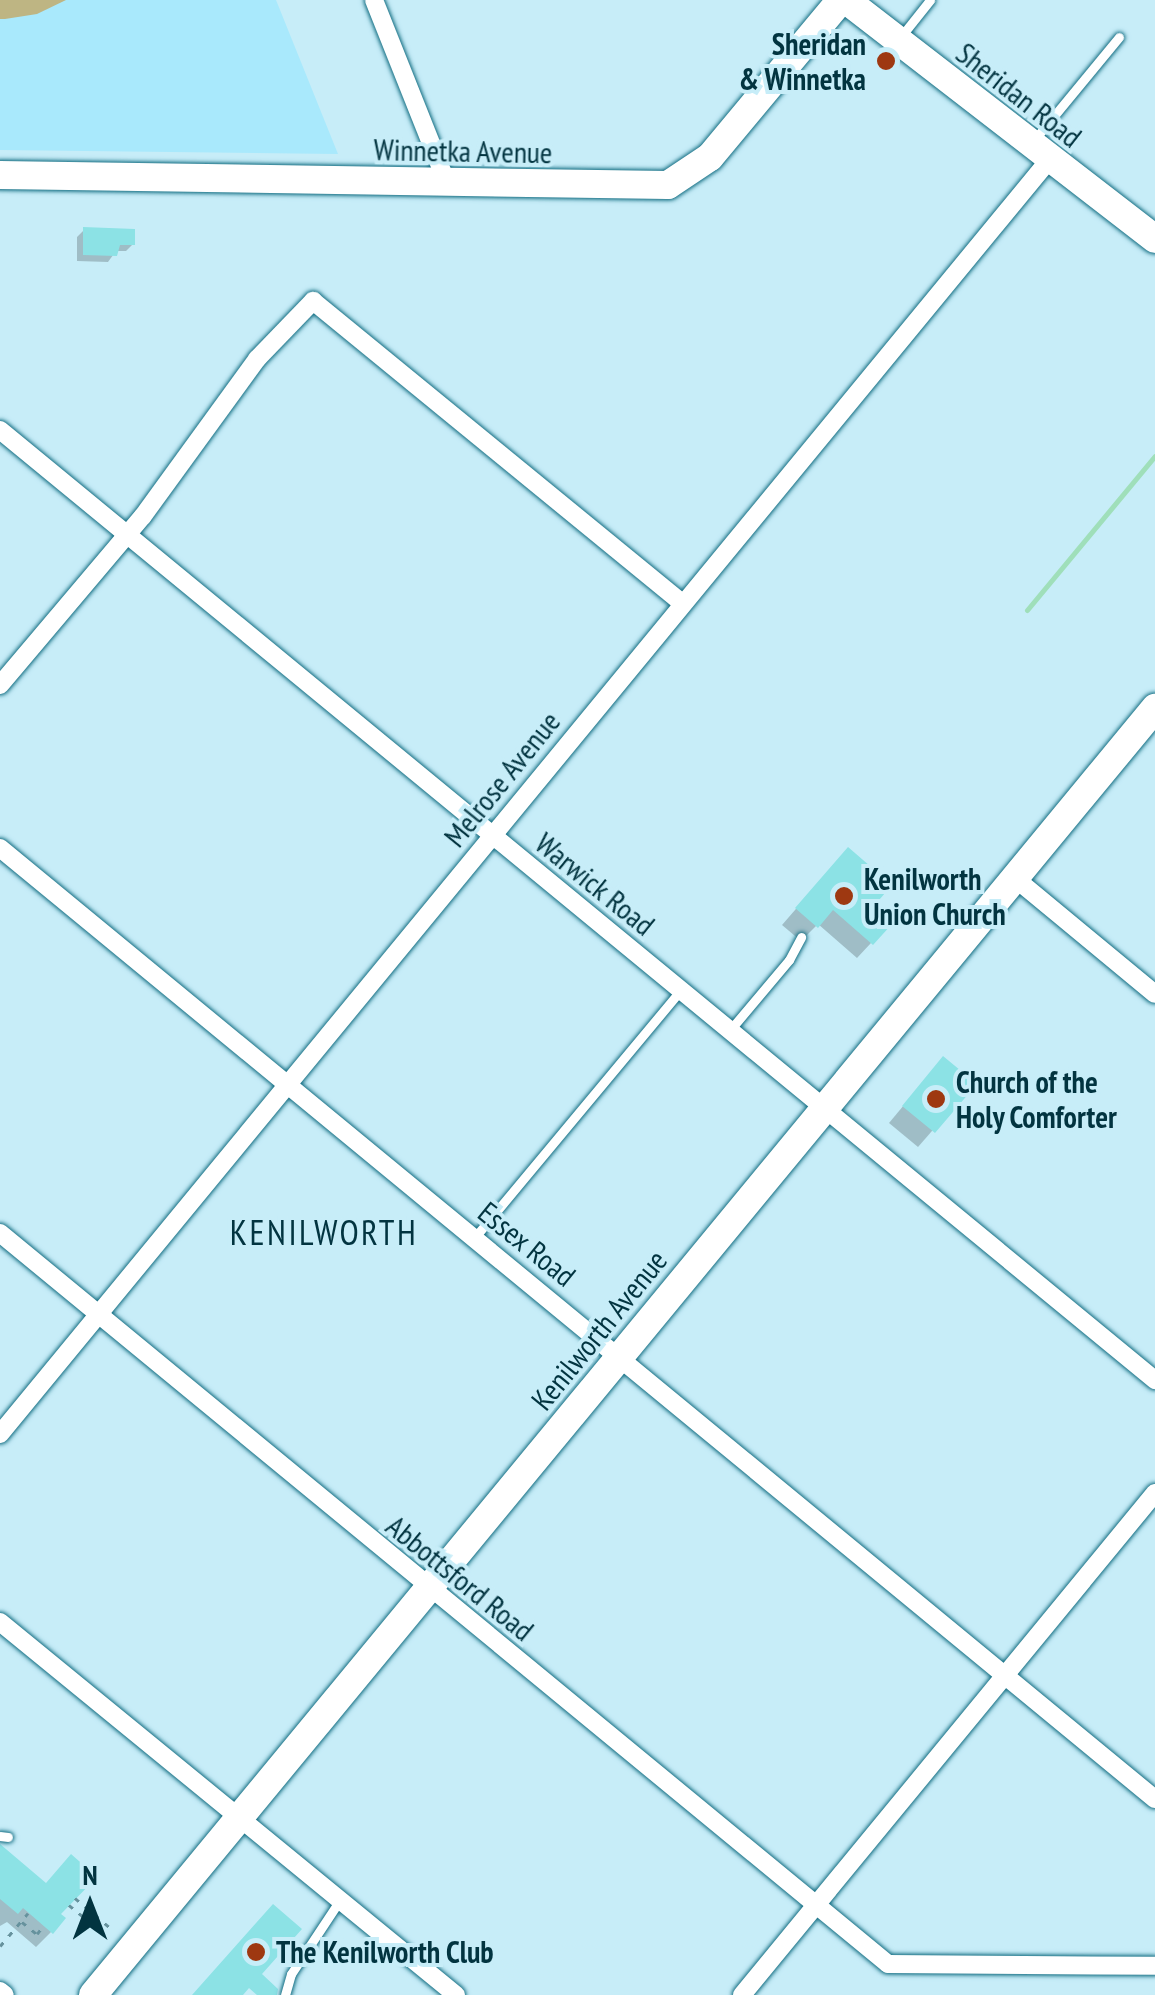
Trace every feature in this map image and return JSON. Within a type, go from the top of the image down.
[{"type":"street","points":[[374,0],[447,182]]},
{"type":"street","name":"Winnetka Avenue","points":[[0,176],[651,188],[684,178],[710,157],[844,0]]},
{"type":"street","name":"Sheridan Road","points":[[844,0],[1155,239]]},
{"type":"street","name":"Melrose Avenue","points":[[0,1434],[682,603],[1040,152]]},
{"type":"street","points":[[0,685],[190,455],[257,359],[314,301],[682,603]]},
{"type":"street","name":"Warwick Road","points":[[0,430],[1155,1380]]},
{"type":"street","name":"Kenilworth Avenue","points":[[94,1995],[1155,708]]},
{"type":"street","name":"Essex Road","points":[[0,848],[1155,1799]]},
{"type":"street","points":[[1016,879],[1155,994]]},
{"type":"street","name":"Abbottsford Road","points":[[0,1232],[888,1964],[1155,1966]]},
{"type":"street","points":[[742,1995],[1155,1493]]},
{"type":"street","points":[[0,1622],[456,1995]]},
{"type":"lane","points":[[898,42],[930,0]]},
{"type":"lane","points":[[1040,152],[1119,37]]},
{"type":"lane","points":[[730,1030],[789,960],[801,937]]},
{"type":"lane","points":[[475,1238],[681,990]]},
{"type":"lane","points":[[285,1995],[291,1974],[340,1900]]},
{"type":"path","points":[[75,1898],[114,1930]]},
{"type":"path","points":[[69,1905],[108,1937]]},
{"type":"path","points":[[0,1946],[28,1913]]},
{"type":"path","points":[[21,1921],[37,1934],[44,1926]]},
{"type":"shaded area","points":[[0,0],[276,0],[338,154],[0,150]]},
{"type":"shaded area","points":[[0,0],[66,0],[37,14],[0,19]]},
{"type":"building","points":[[83,227],[135,229],[135,245],[120,245],[117,256],[83,255]]},
{"type":"building","name":"Kenilworth Union Church","points":[[848,847],[892,885],[873,907],[892,924],[873,945],[833,910],[818,928],[795,908]]},
{"type":"building","name":"Church of the Holy Comforter","points":[[943,1056],[972,1080],[965,1088],[970,1092],[935,1133],[902,1106]]},
{"type":"building","points":[[0,1844],[46,1883],[71,1854],[97,1877],[61,1914],[66,1918],[53,1934],[23,1908],[18,1914],[0,1899]]},
{"type":"building","name":"The Kenilworth Club","points":[[273,1904],[302,1929],[262,1974],[278,1989],[277,1995],[257,1995],[249,1988],[243,1995],[192,1995]]},
{"type":"waterway","points":[[1027,610],[1155,456]]},
{"type":"place","name":"Sheridan & Winnetka","points":[[886,61]]},
{"type":"place","name":"Kenilworth Union Church","points":[[844,896]]},
{"type":"place","name":"Church of the Holy Comforter","points":[[936,1099]]},
{"type":"place","name":"The Kenilworth Club","points":[[256,1952]]},
{"type":"district","name":"KENILWORTH","points":[[324,1232]]}]
